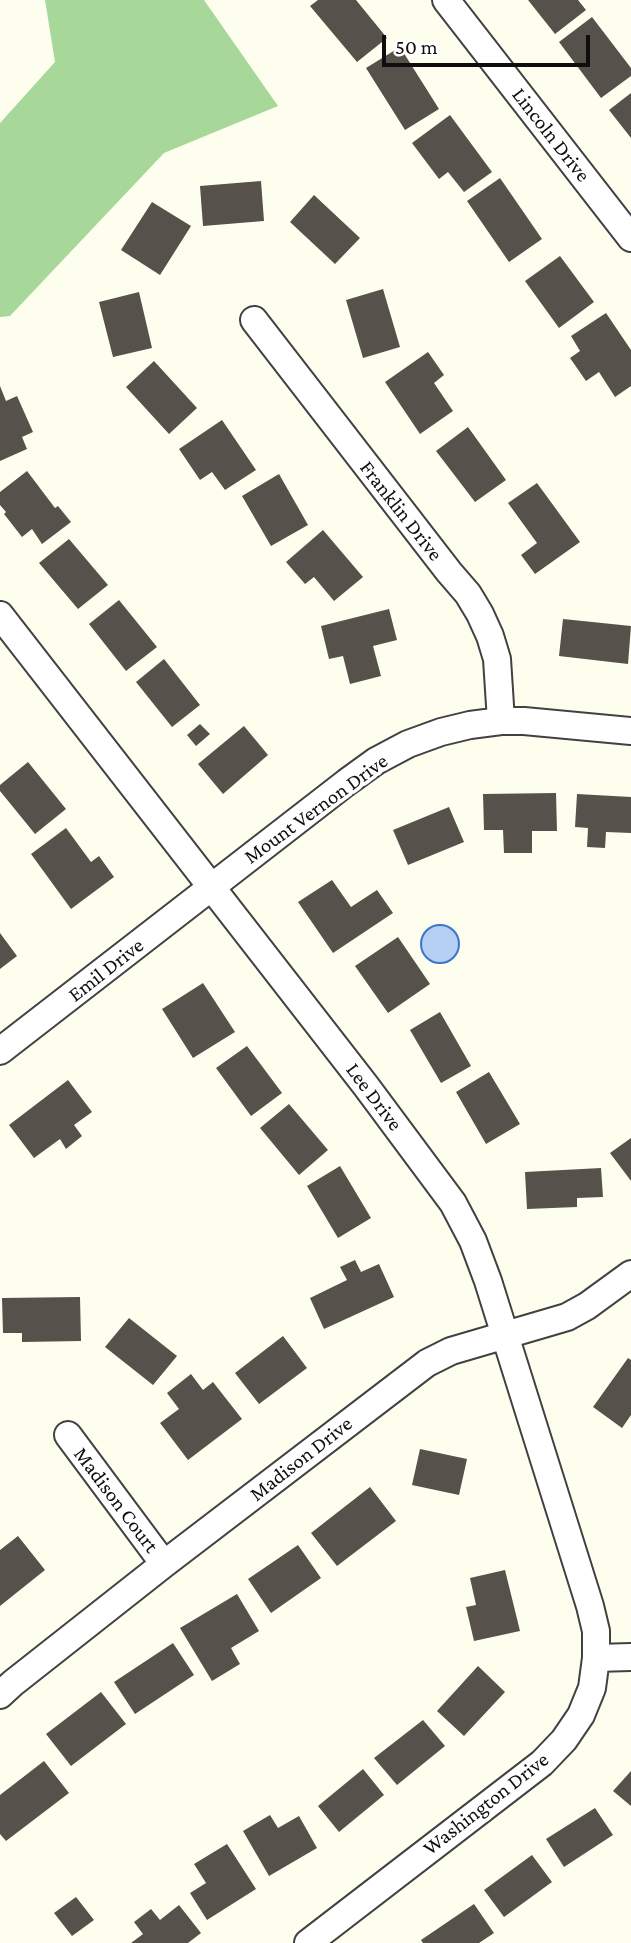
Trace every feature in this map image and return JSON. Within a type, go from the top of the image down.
[{"type":"street","name":"Lincoln Drive","points":[[446,0],[631,238]]},
{"type":"street","name":"Franklin Drive","points":[[254,320],[468,594],[490,636],[497,659],[501,721]]},
{"type":"street","name":"Lee Drive","points":[[0,615],[366,1086],[453,1203],[477,1251],[505,1335],[590,1606],[596,1631],[596,1658]]},
{"type":"street","name":"Mount Vernon Drive","points":[[212,887],[347,782],[376,761],[408,744],[441,732],[501,721],[631,731]]},
{"type":"street","name":"Emil Drive","points":[[0,1051],[212,887]]},
{"type":"street","name":"Madison Drive","points":[[0,1695],[164,1564],[427,1363],[451,1351],[566,1317],[587,1306],[631,1274]]},
{"type":"street","name":"Madison Court","points":[[68,1436],[164,1564]]},
{"type":"street","points":[[596,1658],[631,1657]]},
{"type":"street","name":"Washington Drive","points":[[308,1943],[542,1763],[564,1740],[581,1715],[592,1688],[596,1658]]},
{"type":"green space","points":[[45,0],[204,0],[278,106],[164,153],[10,316],[0,317],[0,123],[55,62]]},
{"type":"water","points":[[440,925],[453,931],[459,944],[453,957],[440,963],[427,957],[421,944],[427,931]]},
{"type":"building","points":[[318,0],[356,0],[387,38],[357,62],[310,6]]},
{"type":"building","points":[[528,0],[578,0],[586,10],[555,34]]},
{"type":"building","points":[[592,17],[631,68],[631,76],[601,98],[559,42]]},
{"type":"building","points":[[400,47],[439,109],[405,130],[366,68]]},
{"type":"building","points":[[631,93],[631,138],[609,110]]},
{"type":"building","points":[[450,115],[492,172],[464,192],[448,172],[439,179],[412,143]]},
{"type":"building","points":[[500,178],[542,239],[509,262],[467,201]]},
{"type":"building","points":[[261,181],[264,221],[203,226],[200,186]]},
{"type":"building","points":[[314,195],[360,238],[335,264],[290,222]]},
{"type":"building","points":[[152,202],[191,226],[160,275],[121,250]]},
{"type":"building","points":[[560,256],[594,302],[559,328],[525,281]]},
{"type":"building","points":[[383,289],[400,347],[363,358],[346,300]]},
{"type":"building","points":[[139,292],[152,348],[113,357],[99,302]]},
{"type":"building","points":[[606,313],[631,350],[631,386],[615,397],[599,372],[586,381],[570,358],[580,351],[571,336]]},
{"type":"building","points":[[428,352],[444,375],[434,383],[453,411],[420,434],[385,382]]},
{"type":"building","points":[[154,361],[197,408],[169,434],[126,387]]},
{"type":"building","points":[[0,386],[6,401],[17,396],[33,432],[22,437],[27,449],[0,461]]},
{"type":"building","points":[[222,420],[256,470],[225,490],[212,472],[200,480],[179,449]]},
{"type":"building","points":[[468,427],[506,480],[475,502],[436,451]]},
{"type":"building","points":[[27,471],[55,508],[58,506],[71,522],[42,544],[32,529],[22,537],[0,505],[0,492]]},
{"type":"building","points":[[279,474],[308,525],[271,546],[242,496]]},
{"type":"building","points":[[537,483],[580,542],[535,574],[521,555],[537,543],[508,503]]},
{"type":"building","points":[[323,530],[363,577],[334,601],[314,577],[305,584],[286,562]]},
{"type":"building","points":[[69,539],[108,585],[78,609],[39,563]]},
{"type":"building","points":[[119,600],[157,647],[126,671],[89,624]]},
{"type":"building","points":[[389,609],[397,640],[373,646],[381,676],[350,684],[343,656],[329,659],[321,626]]},
{"type":"building","points":[[563,619],[631,626],[628,664],[559,656]]},
{"type":"building","points":[[164,659],[200,705],[172,727],[136,682]]},
{"type":"building","points":[[200,724],[210,734],[196,746],[187,735]]},
{"type":"building","points":[[244,726],[268,755],[223,794],[198,764]]},
{"type":"building","points":[[28,762],[66,809],[35,834],[0,791],[0,785]]},
{"type":"building","points":[[556,793],[557,831],[532,831],[532,853],[504,853],[503,830],[484,830],[483,794]]},
{"type":"building","points":[[577,794],[631,797],[631,833],[606,832],[605,848],[587,847],[588,828],[575,827]]},
{"type":"building","points":[[449,807],[464,842],[408,865],[393,830]]},
{"type":"building","points":[[66,828],[91,862],[99,856],[114,877],[71,909],[31,854]]},
{"type":"building","points":[[332,880],[351,907],[377,890],[393,913],[333,953],[298,902]]},
{"type":"building","points":[[0,933],[17,956],[0,969]]},
{"type":"building","points":[[398,937],[430,984],[388,1013],[355,966]]},
{"type":"building","points":[[203,983],[235,1032],[193,1058],[162,1009]]},
{"type":"building","points":[[440,1012],[471,1066],[441,1083],[410,1030]]},
{"type":"building","points":[[247,1046],[282,1093],[251,1116],[216,1068]]},
{"type":"building","points":[[489,1072],[520,1124],[486,1144],[456,1092]]},
{"type":"building","points":[[68,1080],[92,1112],[74,1125],[82,1136],[66,1149],[60,1139],[34,1158],[9,1125]]},
{"type":"building","points":[[289,1104],[328,1150],[299,1175],[260,1128]]},
{"type":"building","points":[[631,1138],[631,1181],[610,1153]]},
{"type":"building","points":[[340,1166],[371,1218],[338,1238],[307,1186]]},
{"type":"building","points":[[601,1168],[603,1197],[577,1198],[577,1207],[527,1209],[525,1172]]},
{"type":"building","points":[[355,1260],[361,1272],[379,1264],[394,1297],[324,1329],[310,1298],[347,1280],[340,1267]]},
{"type":"building","points":[[80,1297],[81,1341],[22,1342],[22,1333],[3,1333],[2,1298]]},
{"type":"building","points":[[129,1318],[177,1356],[153,1385],[105,1347]]},
{"type":"building","points":[[283,1336],[307,1368],[259,1404],[235,1373]]},
{"type":"building","points":[[628,1358],[631,1360],[631,1415],[622,1428],[593,1407]]},
{"type":"building","points":[[191,1374],[203,1390],[213,1382],[242,1419],[188,1460],[160,1423],[179,1409],[167,1393]]},
{"type":"building","points":[[420,1449],[467,1459],[459,1495],[412,1485]]},
{"type":"building","points":[[370,1487],[396,1521],[337,1566],[311,1533]]},
{"type":"building","points":[[18,1536],[45,1570],[0,1606],[0,1550]]},
{"type":"building","points":[[298,1545],[321,1578],[271,1613],[248,1579]]},
{"type":"building","points":[[505,1570],[520,1631],[474,1641],[466,1607],[476,1605],[470,1578]]},
{"type":"building","points":[[237,1594],[259,1631],[231,1648],[240,1664],[212,1681],[180,1628]]},
{"type":"building","points":[[173,1643],[194,1675],[135,1714],[114,1682]]},
{"type":"building","points":[[478,1666],[505,1692],[464,1736],[437,1711]]},
{"type":"building","points":[[101,1692],[126,1724],[71,1766],[46,1734]]},
{"type":"building","points":[[423,1720],[445,1746],[397,1785],[374,1758]]},
{"type":"building","points":[[44,1761],[69,1793],[6,1841],[0,1834],[0,1795]]},
{"type":"building","points":[[363,1769],[384,1795],[339,1832],[318,1806]]},
{"type":"building","points":[[631,1771],[631,1806],[613,1791]]},
{"type":"building","points":[[595,1808],[613,1835],[564,1867],[546,1839]]},
{"type":"building","points":[[270,1815],[278,1828],[299,1816],[317,1848],[269,1876],[243,1831]]},
{"type":"building","points":[[227,1844],[256,1889],[207,1920],[190,1893],[206,1883],[194,1864]]},
{"type":"building","points":[[532,1855],[552,1882],[504,1917],[484,1890]]},
{"type":"building","points":[[76,1897],[94,1920],[72,1936],[54,1913]]},
{"type":"building","points":[[474,1904],[494,1933],[479,1943],[423,1943],[421,1940]]},
{"type":"building","points":[[179,1905],[201,1933],[188,1943],[131,1943],[143,1934],[134,1922],[151,1909],[160,1920]]}]
